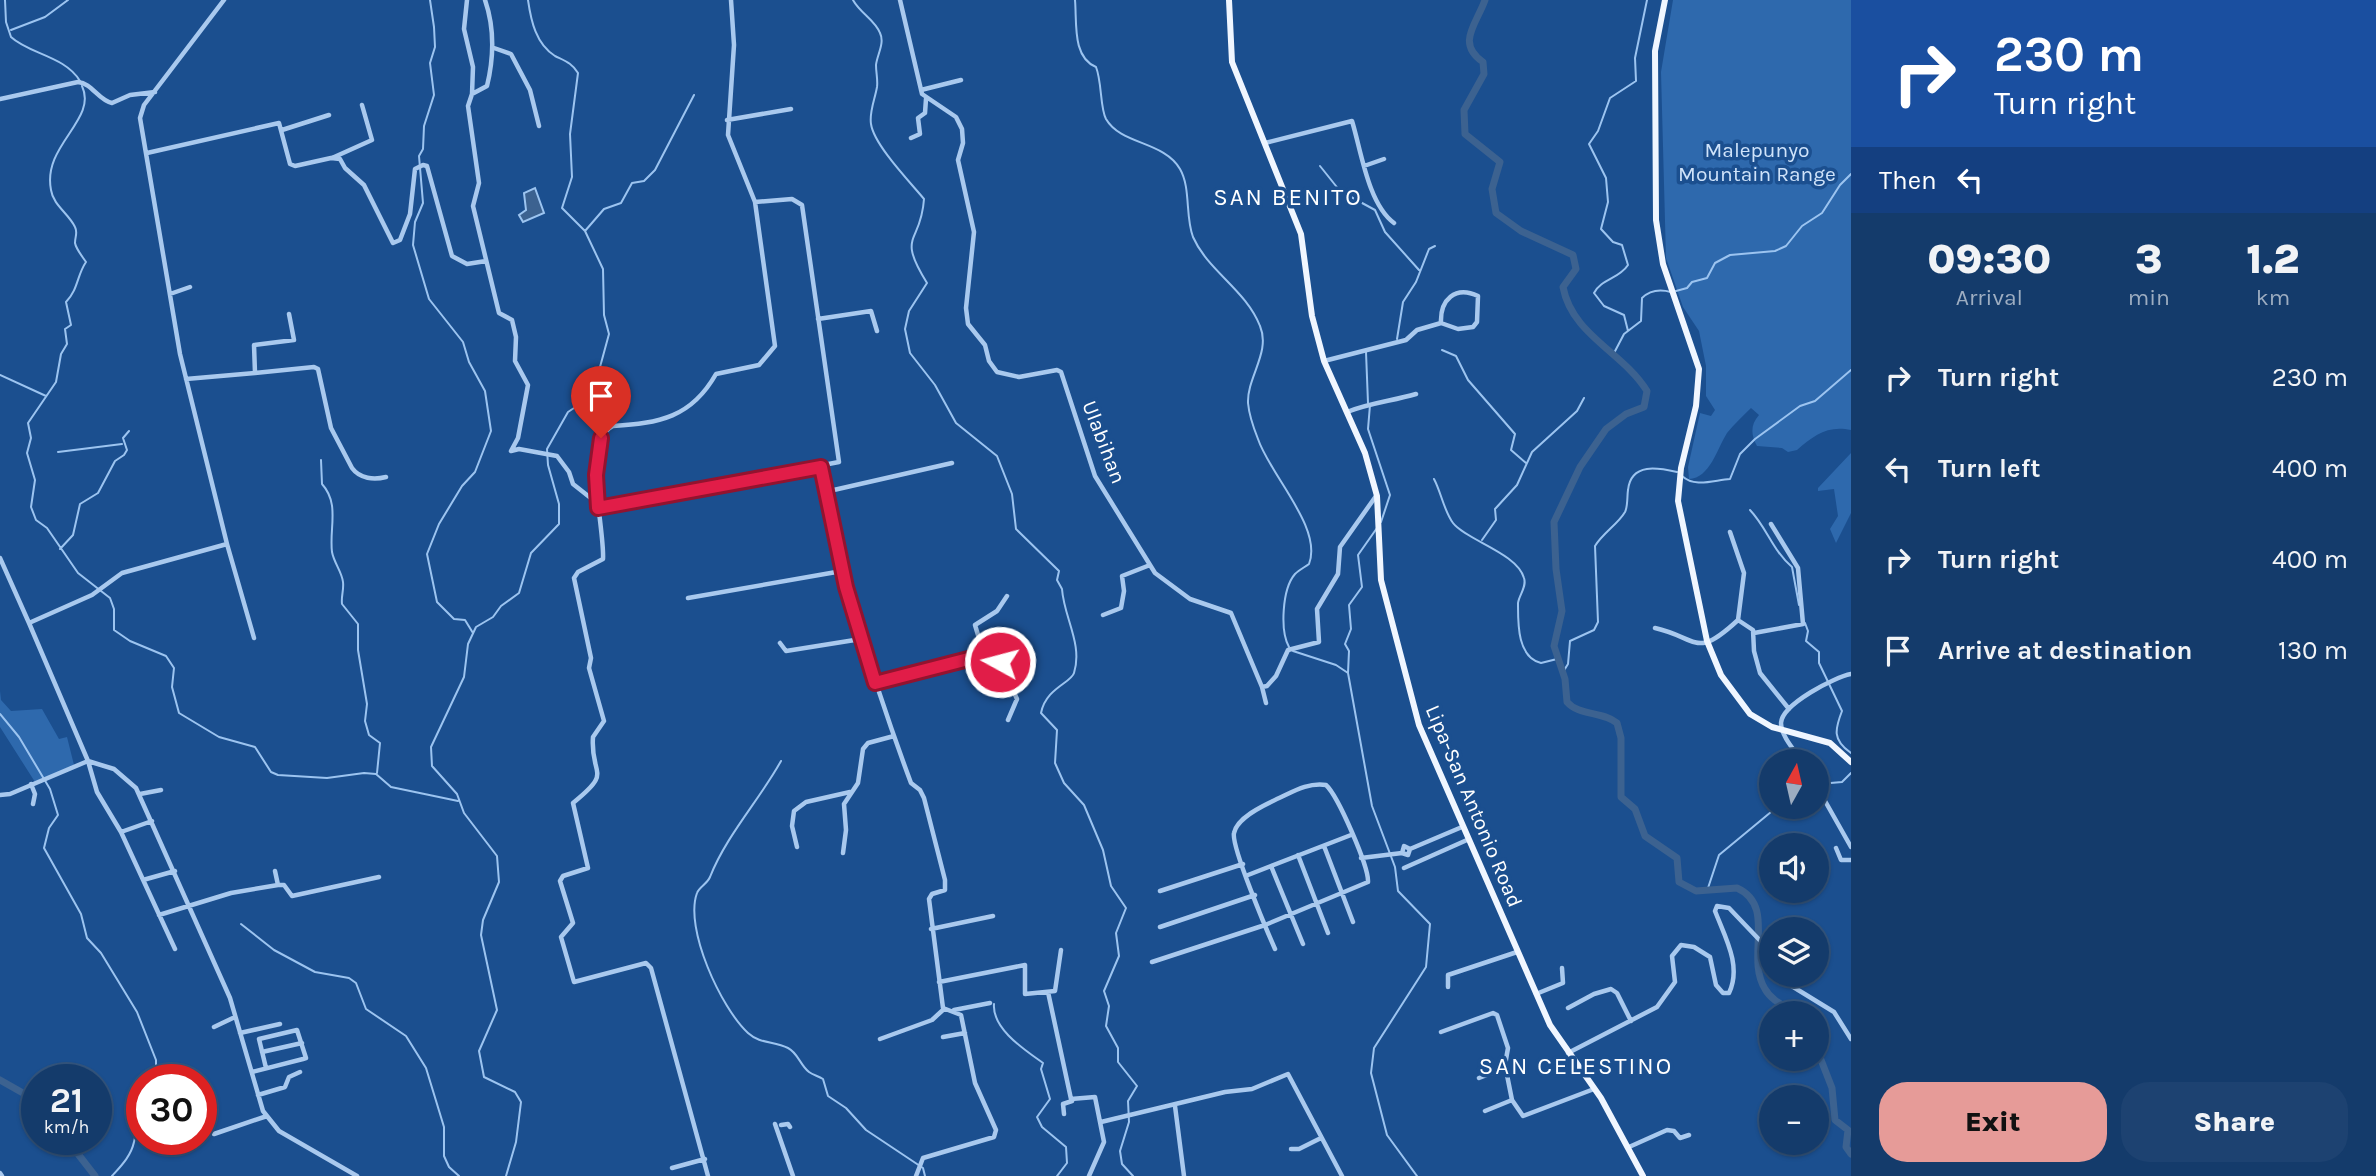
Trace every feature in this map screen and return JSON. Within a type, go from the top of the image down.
[{"type":"main road","name":"Lipa-San Antonio Road","points":[[1229,0],[1232,62],[1301,234],[1312,316],[1324,361],[1365,453],[1377,496],[1381,580],[1413,706],[1467,839],[1536,994],[1567,1053],[1594,1089],[1643,1176]]},
{"type":"main road","points":[[1665,0],[1655,51],[1657,234],[1667,278],[1699,369],[1696,406],[1681,468],[1678,501],[1707,641],[1721,675],[1750,714],[1761,723],[1830,743],[1851,762]]},
{"type":"street","points":[[224,0],[144,105],[140,118],[186,379],[227,544],[254,638]]},
{"type":"street","points":[[467,0],[464,29],[473,66],[472,94],[468,106],[479,183],[473,206],[500,316],[513,324],[515,361],[528,384],[518,438],[511,451],[519,449],[557,456],[569,472],[573,484],[598,506]]},
{"type":"street","points":[[472,94],[488,86],[490,57],[494,48],[491,16],[485,0]]},
{"type":"street","points":[[708,1176],[649,965],[625,967],[574,982],[561,941],[562,934],[574,925],[560,878],[586,871],[588,866],[573,803],[587,793],[598,775],[593,737],[604,721],[589,668],[591,658],[574,578],[603,559],[596,475],[599,445],[609,427],[661,422],[694,403],[716,374],[759,365],[772,352],[775,340],[755,202],[730,146],[727,120],[733,45],[731,0]]},
{"type":"street","name":"Ulabihan","points":[[900,0],[921,90],[926,99],[956,117],[962,129],[963,143],[958,160],[974,232],[965,308],[968,324],[985,345],[989,361],[997,372],[1019,377],[1057,370],[1061,372],[1095,477],[1155,573],[1190,599],[1231,613],[1266,703]]},
{"type":"street","points":[[494,48],[511,54],[530,90],[539,125]]},
{"type":"street","points":[[921,90],[961,80]]},
{"type":"street","points":[[0,99],[81,82],[108,102],[130,94],[155,92]]},
{"type":"street","points":[[911,138],[920,134],[918,118],[925,113],[926,99]]},
{"type":"street","points":[[147,153],[279,123],[287,158],[292,166],[331,158],[372,140],[362,105]]},
{"type":"street","points":[[727,120],[791,109]]},
{"type":"street","points":[[282,130],[329,115]]},
{"type":"street","points":[[1265,143],[1352,121],[1364,166],[1382,214],[1394,223]]},
{"type":"street","points":[[331,158],[340,159],[345,169],[362,182],[393,243],[400,240],[410,214],[415,169],[427,166],[452,256],[467,264],[486,261]]},
{"type":"street","points":[[1364,166],[1384,159]]},
{"type":"street","points":[[598,506],[837,464],[840,458],[802,205],[792,200],[755,202]]},
{"type":"street","points":[[170,294],[190,287]]},
{"type":"street","points":[[1324,361],[1406,340],[1417,330],[1441,323],[1458,328],[1473,327],[1477,322],[1478,296],[1466,291],[1454,293],[1440,310],[1441,323]]},
{"type":"street","points":[[818,319],[871,311],[877,331]]},
{"type":"street","points":[[255,373],[254,345],[293,340],[289,314]]},
{"type":"street","points":[[186,379],[314,367],[318,369],[331,428],[352,468],[356,474],[367,478],[386,477]]},
{"type":"street","points":[[1347,412],[1366,404],[1381,404],[1416,394]]},
{"type":"street","points":[[825,492],[952,463]]},
{"type":"street","points":[[821,467],[842,571],[861,639],[911,783],[920,790],[923,797],[947,887],[930,896],[931,929],[944,1009]]},
{"type":"street","points":[[1262,687],[1267,686],[1276,676],[1288,650],[1319,642],[1317,609],[1338,574],[1340,547],[1377,496]]},
{"type":"street","points":[[1738,620],[1754,633],[1803,624],[1798,568],[1771,524]]},
{"type":"street","points":[[1655,628],[1672,632],[1693,644],[1721,636],[1738,620],[1744,573],[1730,532]]},
{"type":"street","points":[[29,623],[92,595],[122,573],[227,544]]},
{"type":"street","points":[[0,558],[88,761],[97,792],[121,832],[175,949]]},
{"type":"street","points":[[1103,615],[1121,608],[1124,591],[1121,577],[1150,565]]},
{"type":"street","points":[[688,598],[842,571]]},
{"type":"street","points":[[984,655],[975,625],[996,611],[1007,596]]},
{"type":"street","points":[[1754,633],[1754,651],[1760,673],[1789,709]]},
{"type":"street","points":[[780,643],[786,651],[861,639]]},
{"type":"street","points":[[875,683],[984,655],[1000,662],[1017,699],[1008,720]]},
{"type":"street","points":[[1795,749],[1783,730],[1783,718],[1789,709],[1833,678],[1851,674]]},
{"type":"street","points":[[843,853],[846,830],[844,809],[859,778],[865,745],[894,736]]},
{"type":"street","points":[[0,795],[10,794],[88,761],[114,769],[140,794],[191,907],[236,1017],[258,1095],[267,1116],[279,1131],[357,1176]]},
{"type":"street","points":[[1152,962],[1265,925],[1369,881],[1331,789],[1325,785],[1311,784],[1264,805],[1237,824],[1234,844],[1248,875],[1265,925],[1275,949]]},
{"type":"street","points":[[31,785],[35,794],[33,804]]},
{"type":"street","points":[[140,794],[161,790]]},
{"type":"street","points":[[797,846],[792,826],[794,811],[806,802],[850,792]]},
{"type":"street","points":[[1829,808],[1851,846]]},
{"type":"street","points":[[121,832],[152,821]]},
{"type":"street","points":[[1361,858],[1402,853],[1404,846],[1410,849],[1462,827]]},
{"type":"street","points":[[1248,875],[1351,835]]},
{"type":"street","points":[[1404,868],[1467,839]]},
{"type":"street","points":[[1324,846],[1353,922]]},
{"type":"street","points":[[1836,848],[1841,860],[1851,860]]},
{"type":"street","points":[[1298,855],[1328,933]]},
{"type":"street","points":[[1160,891],[1243,864]]},
{"type":"street","points":[[1271,866],[1303,944]]},
{"type":"street","points":[[143,880],[175,871]]},
{"type":"street","points":[[275,871],[278,886]]},
{"type":"street","points":[[159,915],[231,893],[284,885],[292,896],[379,877]]},
{"type":"street","points":[[1160,927],[1255,895]]},
{"type":"street","points":[[1567,1053],[1657,1007],[1673,988],[1676,977],[1672,956],[1681,946],[1695,947],[1710,957],[1716,985],[1723,993],[1729,993],[1733,984],[1733,960],[1715,911],[1717,906],[1729,908],[1759,938]]},
{"type":"street","points":[[931,929],[993,916]]},
{"type":"street","points":[[939,982],[1025,965],[1025,994],[1048,992],[1057,988],[1061,950]]},
{"type":"street","points":[[1448,987],[1448,975],[1517,953]]},
{"type":"street","points":[[1536,994],[1563,983],[1562,968]]},
{"type":"street","points":[[1793,987],[1834,1012],[1851,1040]]},
{"type":"street","points":[[1568,1008],[1594,993],[1611,989],[1617,993],[1631,1021]]},
{"type":"street","points":[[1048,992],[1072,1101]]},
{"type":"street","points":[[953,1011],[990,1003]]},
{"type":"street","points":[[916,1176],[921,1161],[996,1133],[975,1083],[961,1015],[944,1009]]},
{"type":"street","points":[[880,1039],[903,1028],[932,1020],[944,1009]]},
{"type":"street","points":[[1441,1032],[1495,1013],[1508,1048],[1505,1068],[1512,1100],[1520,1115],[1526,1116],[1594,1089]]},
{"type":"street","points":[[214,1027],[236,1017]]},
{"type":"street","points":[[240,1033],[280,1024]]},
{"type":"street","points":[[252,1072],[266,1069],[306,1058],[298,1032],[294,1030],[261,1037],[266,1069]]},
{"type":"street","points":[[943,1037],[965,1033]]},
{"type":"street","points":[[262,1052],[302,1043]]},
{"type":"street","points":[[1479,1078],[1505,1068]]},
{"type":"street","points":[[258,1095],[285,1087],[287,1079],[300,1072]]},
{"type":"street","points":[[1101,1122],[1175,1106],[1225,1091],[1252,1089],[1288,1074],[1342,1176]]},
{"type":"street","points":[[1065,1114],[1063,1104],[1095,1097],[1104,1142],[1089,1176]]},
{"type":"street","points":[[1485,1111],[1512,1100]]},
{"type":"street","points":[[1175,1106],[1184,1176]]},
{"type":"street","points":[[217,1133],[267,1116]]},
{"type":"street","points":[[790,1128],[788,1124],[778,1125],[793,1176]]},
{"type":"street","points":[[1629,1147],[1667,1130],[1674,1131],[1680,1138],[1689,1135]]},
{"type":"street","points":[[1291,1149],[1299,1149],[1321,1138]]},
{"type":"street","points":[[672,1168],[705,1159]]},
{"type":"green space","name":"Malepunyo Mountain Range","points":[[1673,0],[1851,0],[1851,430],[1828,430],[1797,450],[1788,452],[1782,448],[1757,446],[1752,430],[1759,415],[1751,408],[1727,433],[1708,468],[1702,474],[1689,479],[1688,467],[1700,413],[1711,416],[1715,410],[1706,396],[1706,366],[1699,331],[1683,307],[1666,258],[1661,72]]},
{"type":"green space","points":[[1851,453],[1851,513],[1836,543],[1830,529],[1838,516],[1834,489],[1818,491],[1818,488]]},
{"type":"green space","points":[[0,691],[1,700],[11,711],[42,709],[59,739],[67,737],[74,765],[35,782],[0,727]]},
{"type":"shaded area","points":[[535,188],[544,213],[523,222],[519,215],[526,210],[524,193]]},
{"type":"waterway","points":[[5,0],[6,22],[11,37],[27,48],[65,66],[80,81]]},
{"type":"waterway","points":[[11,30],[45,17],[68,0]]},
{"type":"waterway","points":[[430,0],[435,47],[430,63],[434,95],[424,126],[423,149],[419,156],[423,203],[415,222],[413,245],[429,299],[463,342],[469,362],[485,391],[491,431],[475,472],[462,486],[439,524],[427,554],[437,602],[454,619],[465,620],[473,633]]},
{"type":"waterway","points":[[506,1176],[516,1142],[521,1102],[515,1092],[484,1077],[479,1051],[497,1010],[481,935],[483,920],[499,882],[497,856],[464,813],[457,794],[432,766],[431,747],[464,677],[468,644],[476,627],[493,617],[501,606],[519,593],[531,553],[559,524],[559,504],[548,465],[547,449],[568,412],[577,406],[597,378],[609,334],[604,315],[603,269],[585,231],[562,208],[572,177],[570,134],[578,73],[543,45],[533,24],[528,0]]},
{"type":"waterway","points":[[853,0],[875,24],[881,37],[876,65],[877,87],[871,115],[874,133],[893,163],[924,199],[912,247],[913,255],[927,283],[909,311],[905,329],[910,353],[935,385],[956,423],[997,456],[1012,494],[1016,529],[1059,571],[1057,580],[1062,589],[1075,641],[1076,662],[1072,677],[1053,692],[1041,713],[1057,730],[1055,763],[1064,783],[1084,805],[1103,850],[1111,886],[1126,908],[1116,933],[1119,956],[1104,991],[1109,1006],[1106,1026],[1118,1048],[1118,1062],[1137,1086],[1128,1101],[1129,1122],[1120,1151],[1122,1164],[1133,1176]]},
{"type":"waterway","points":[[1075,0],[1079,47],[1088,62],[1096,67],[1106,119],[1122,134],[1164,153],[1180,169],[1186,185],[1193,237],[1208,260],[1246,302],[1260,326],[1263,345],[1249,393],[1249,412],[1264,453],[1302,518],[1309,534],[1311,550],[1309,564],[1295,574],[1287,589],[1284,631],[1289,647]]},
{"type":"waterway","points":[[1485,0],[1470,33],[1471,48],[1483,62],[1484,74],[1464,110],[1465,134],[1500,162],[1492,189],[1496,213],[1521,231],[1573,255],[1576,269],[1563,287],[1568,304],[1587,331],[1625,365],[1647,391],[1644,407],[1626,414],[1606,429],[1580,467],[1554,522],[1556,569],[1562,611],[1554,646],[1565,679],[1567,702],[1578,710],[1617,723],[1621,738],[1621,797],[1635,809],[1645,836],[1677,858],[1679,882],[1696,891],[1737,888],[1749,896],[1758,919],[1760,976],[1765,989],[1777,1001]]},
{"type":"waterway","points":[[1628,331],[1624,315],[1604,306],[1594,293],[1628,265],[1622,245],[1613,242],[1601,229],[1608,202],[1606,178],[1589,144],[1598,131],[1610,98],[1636,81],[1635,58],[1647,0]]},
{"type":"waterway","points":[[82,86],[85,98],[83,110],[61,146],[50,174],[52,195],[75,227],[75,243],[86,262],[73,293],[66,302],[71,325],[65,329],[67,344],[61,354],[56,382],[28,423],[31,438],[27,453],[35,480],[31,507],[36,520],[47,528],[78,573],[110,598],[114,609],[114,630],[130,641],[166,656],[174,668],[172,687],[179,713],[219,737],[255,747],[271,772],[278,775],[327,778],[376,774],[391,787],[458,801]]},
{"type":"waterway","points":[[585,231],[604,209],[621,203],[632,183],[644,181],[655,170],[694,95]]},
{"type":"waterway","points":[[1320,166],[1340,191],[1375,210],[1385,232],[1419,270]]},
{"type":"waterway","points":[[1676,291],[1687,288],[1692,282],[1707,278],[1715,263],[1730,255],[1775,251],[1786,246],[1802,226],[1822,213],[1840,185],[1851,174]]},
{"type":"waterway","points":[[1397,339],[1403,302],[1416,282],[1429,249],[1435,246]]},
{"type":"waterway","points":[[1613,355],[1624,334],[1641,321],[1642,298],[1655,291],[1671,292]]},
{"type":"waterway","points":[[1442,350],[1456,356],[1468,380],[1515,434],[1511,450],[1526,463]]},
{"type":"waterway","points":[[1366,352],[1368,403]]},
{"type":"waterway","points":[[1682,476],[1693,482],[1730,479],[1740,454],[1755,439],[1800,406],[1815,401],[1851,370]]},
{"type":"waterway","points":[[0,375],[46,396]]},
{"type":"waterway","points":[[1482,540],[1496,520],[1495,509],[1517,485],[1532,452],[1577,411],[1584,398]]},
{"type":"waterway","points":[[1370,405],[1368,429],[1390,495],[1381,522]]},
{"type":"waterway","points":[[60,549],[73,535],[80,504],[98,493],[115,461],[127,450],[123,438],[129,431]]},
{"type":"waterway","points":[[58,452],[122,444]]},
{"type":"waterway","points":[[321,460],[322,484],[331,500],[331,543],[334,560],[342,578],[342,604],[358,624],[358,650],[367,704],[365,721],[369,735],[380,743],[377,773]]},
{"type":"waterway","points":[[1563,672],[1568,664],[1570,641],[1594,630],[1598,622],[1595,546],[1625,512],[1630,481],[1634,475],[1647,469],[1677,472]]},
{"type":"waterway","points":[[1434,479],[1453,523],[1512,561],[1524,578],[1524,588],[1518,603],[1519,629],[1527,654],[1541,663],[1557,659]]},
{"type":"waterway","points":[[1750,510],[1792,567],[1799,605]]},
{"type":"waterway","points":[[1377,528],[1358,555],[1362,587],[1349,605],[1351,629],[1345,644],[1349,651],[1348,673],[1372,806],[1395,867],[1398,891],[1430,924],[1426,967],[1374,1048],[1371,1073],[1387,1135],[1417,1176]]},
{"type":"waterway","points":[[1805,623],[1808,631],[1806,641],[1819,652],[1819,663],[1842,711],[1837,729],[1838,739],[1851,753]]},
{"type":"waterway","points":[[1293,651],[1336,665],[1348,673]]},
{"type":"waterway","points":[[0,714],[19,737],[50,789],[58,815],[49,828],[44,848],[81,914],[87,938],[101,953],[137,1012],[156,1064]]},
{"type":"waterway","points":[[781,761],[734,832],[709,879],[697,893],[694,908],[700,946],[727,1006],[748,1033],[757,1039],[791,1050],[809,1072],[823,1079],[828,1096],[846,1108],[866,1130],[923,1168],[925,1176]]},
{"type":"waterway","points":[[1829,783],[1842,782],[1851,773]]},
{"type":"waterway","points":[[1707,891],[1719,855],[1762,819]]},
{"type":"waterway","points":[[241,924],[274,950],[315,972],[349,978],[356,983],[366,1009],[406,1036],[426,1068],[444,1127],[444,1156],[449,1167],[459,1176]]},
{"type":"waterway","points":[[994,1004],[998,1022],[1004,1030],[1043,1063],[1041,1069],[1050,1099],[1037,1117],[1042,1127],[1066,1147],[1067,1163],[1057,1176]]},
{"type":"waterway","points":[[1825,1071],[1832,1088],[1835,1120],[1848,1130],[1846,1147],[1851,1154]]},
{"type":"waterway","points":[[0,1080],[21,1092]]},
{"type":"waterway","points":[[79,1155],[95,1176]]},
{"type":"waterway","points":[[112,1176],[128,1155]]},
{"type":"district","name":"SAN BENITO","points":[[1288,197]]},
{"type":"district","name":"SAN CELESTINO","points":[[1576,1066]]},
{"type":"route","points":[[601,438],[596,475],[598,508],[821,467],[846,587],[875,683],[972,657],[988,655],[1000,662]]}]
